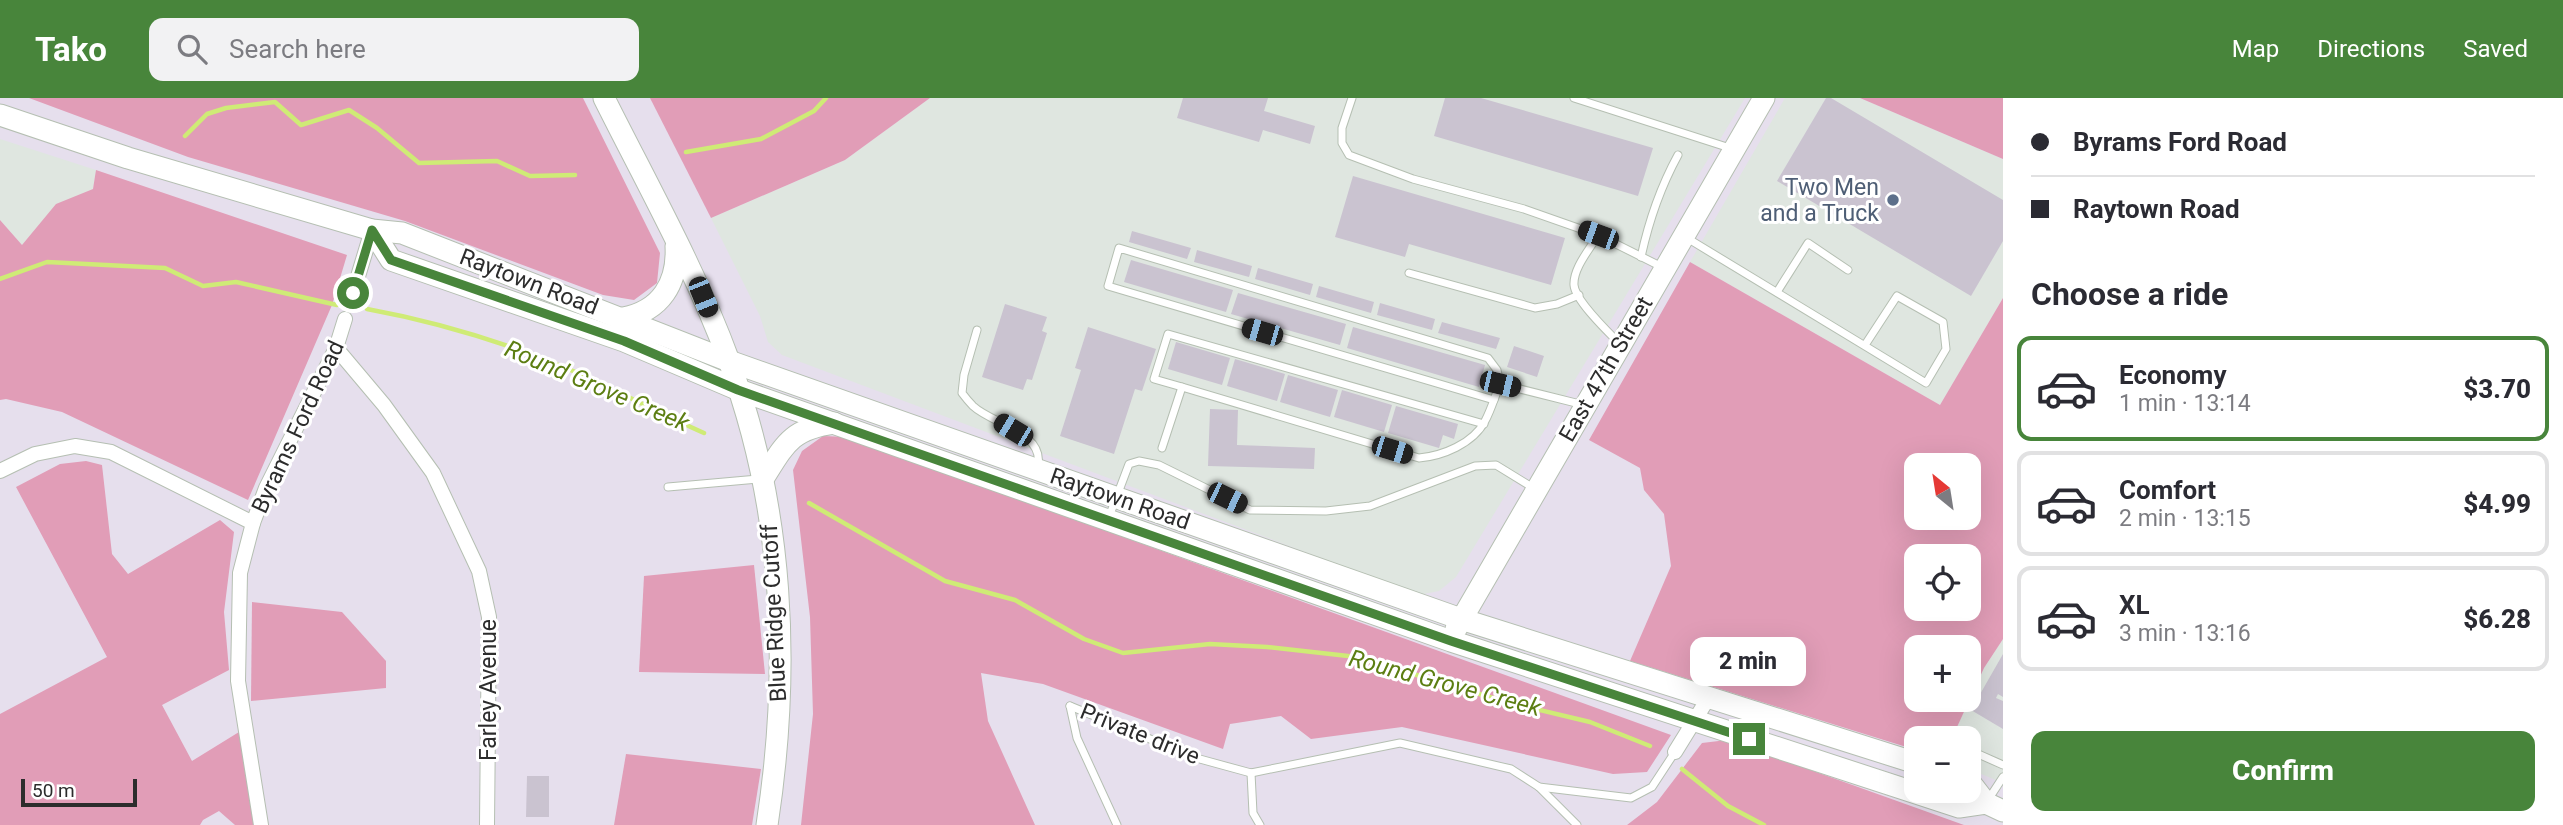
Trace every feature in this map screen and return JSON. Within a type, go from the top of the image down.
[{"type":"main road","name":"Blue Ridge Cutoff","points":[[604,98],[703,297],[729,361],[753,436],[763,479],[777,566],[780,646],[778,728],[767,825]]},
{"type":"main road","name":"East 47th Street","points":[[1451,641],[1461,619],[1764,98]]},
{"type":"main road","name":"Raytown Road","points":[[0,115],[128,158],[372,230],[402,233],[729,361],[1461,619],[1904,759]]},
{"type":"main road","name":"Raytown Road","points":[[372,230],[391,260],[624,341],[738,390],[1451,641],[1959,807],[1994,807]]},
{"type":"main road","points":[[623,318],[650,309],[669,290],[677,264],[676,244]]},
{"type":"main road","points":[[763,479],[779,452],[795,435],[815,426],[834,424]]},
{"type":"main road","points":[[1981,793],[1994,807]]},
{"type":"street","points":[[353,293],[372,230]]},
{"type":"street","name":"Byrams Ford Road","points":[[261,825],[238,681],[240,573],[253,523],[266,488],[336,348],[345,319]]},
{"type":"street","name":"Farley Avenue","points":[[336,348],[384,405],[433,473],[479,571],[489,617],[487,825]]},
{"type":"street","points":[[0,471],[36,454],[75,446],[111,452],[253,523]]},
{"type":"street","points":[[1675,752],[1710,697]]},
{"type":"lane","points":[[1352,98],[1342,128],[1342,143],[1349,155],[1413,179],[1524,209],[1598,235],[1664,269]]},
{"type":"lane","points":[[1574,98],[1734,149]]},
{"type":"lane","points":[[1641,257],[1649,221],[1663,183],[1678,155]]},
{"type":"lane","points":[[1598,235],[1578,269],[1574,283],[1579,295],[1598,321],[1620,345]]},
{"type":"lane","points":[[1684,236],[1926,383],[1946,349],[1943,322],[1897,296],[1865,345]]},
{"type":"lane","points":[[1777,292],[1808,243],[1848,270]]},
{"type":"lane","points":[[1484,424],[1168,334],[1154,379],[1419,458],[1439,456],[1465,442],[1484,424],[1494,400],[1500,384],[1497,370],[1488,358],[1119,248],[1108,286],[1494,400]]},
{"type":"lane","points":[[1409,274],[1535,308],[1557,304],[1579,295]]},
{"type":"lane","points":[[977,330],[964,375],[962,393],[974,407],[1033,442],[1039,459],[1034,494]]},
{"type":"lane","points":[[1500,384],[1585,405]]},
{"type":"lane","points":[[1162,448],[1182,387]]},
{"type":"lane","points":[[1108,520],[1129,464],[1139,461],[1159,465],[1250,510],[1326,511],[1370,506],[1475,466],[1496,466],[1536,489]]},
{"type":"lane","points":[[668,487],[763,479]]},
{"type":"lane","name":"Private drive","points":[[1116,825],[1077,738],[1070,706],[1196,758],[1251,773],[1400,743],[1511,769],[1539,787],[1577,825]]},
{"type":"lane","name":"Private drive","points":[[1539,787],[1631,798],[1652,787],[1675,752]]},
{"type":"lane","points":[[1981,755],[2003,765]]},
{"type":"lane","points":[[1251,773],[1253,813],[1260,825]]},
{"type":"lane","points":[[1994,807],[2003,777]]},
{"type":"shaded area","points":[[29,98],[583,98],[660,253],[657,283],[634,300],[603,295],[405,221],[188,157]]},
{"type":"shaded area","points":[[650,98],[930,98],[845,160],[711,218]]},
{"type":"shaded area","points":[[930,98],[1745,98],[1456,577],[1439,591],[1419,595],[782,355],[768,342],[760,316],[711,218],[845,160]]},
{"type":"shaded area","points":[[1785,98],[1860,98],[2003,159],[2003,298],[1940,405],[1690,262]]},
{"type":"shaded area","points":[[1860,98],[2003,98],[2003,159]]},
{"type":"shaded area","points":[[0,139],[96,170],[93,189],[56,205],[22,245],[0,220]]},
{"type":"shaded area","points":[[96,170],[347,255],[332,305],[248,500],[62,412],[6,399],[0,400],[0,220],[22,245],[56,204],[93,189]]},
{"type":"shaded area","points":[[1690,262],[1940,405],[2003,298],[2003,639],[1981,675],[1981,635],[1904,635],[1904,712],[1964,712],[1957,726],[1904,726],[1904,746],[1630,661],[1671,566],[1664,514],[1644,490],[1640,468],[1589,440]]},
{"type":"shaded area","points":[[823,436],[847,437],[1671,735],[1647,772],[1613,774],[1402,727],[1311,739],[1281,716],[1230,724],[1223,749],[1043,684],[981,673],[988,721],[1035,825],[801,825],[813,714],[810,617],[793,470],[802,451]]},
{"type":"shaded area","points":[[86,461],[102,465],[112,554],[128,574],[220,520],[234,532],[224,612],[229,670],[162,705],[192,761],[239,732],[254,825],[235,825],[219,811],[203,820],[200,825],[0,825],[0,714],[107,657],[16,487],[60,464]]},
{"type":"shaded area","points":[[754,565],[765,674],[639,672],[644,576]]},
{"type":"shaded area","points":[[252,602],[342,612],[386,661],[386,688],[251,701]]},
{"type":"shaded area","points":[[2003,639],[2003,783],[1981,774],[1981,726],[1957,726],[1964,712],[1981,712],[1981,675]]},
{"type":"shaded area","points":[[1727,740],[1964,825],[1627,825],[1657,802],[1702,743]]},
{"type":"shaded area","points":[[626,754],[761,769],[752,825],[614,825]]},
{"type":"building","points":[[1183,98],[1268,98],[1264,111],[1315,126],[1310,144],[1263,130],[1259,142],[1177,118]]},
{"type":"building","points":[[1445,98],[1481,98],[1653,148],[1638,196],[1434,136]]},
{"type":"building","points":[[1826,98],[1831,98],[2003,200],[2003,241],[1971,296],[1777,181]]},
{"type":"building","points":[[1353,176],[1565,238],[1551,285],[1409,244],[1405,257],[1335,237]]},
{"type":"building","points":[[1132,231],[1191,248],[1187,259],[1129,242]]},
{"type":"building","points":[[1197,250],[1252,266],[1249,277],[1194,262]]},
{"type":"building","points":[[1131,260],[1233,290],[1226,312],[1124,282]]},
{"type":"building","points":[[1258,268],[1313,284],[1310,295],[1255,279]]},
{"type":"building","points":[[1319,286],[1374,302],[1371,313],[1316,297]]},
{"type":"building","points":[[1238,293],[1346,324],[1340,345],[1231,314]]},
{"type":"building","points":[[1380,303],[1435,319],[1432,330],[1377,315]]},
{"type":"building","points":[[1005,304],[1047,317],[1042,331],[1047,333],[1032,380],[1027,379],[1023,390],[982,377]]},
{"type":"building","points":[[1442,322],[1500,338],[1496,349],[1438,333]]},
{"type":"building","points":[[1088,327],[1156,349],[1142,391],[1135,389],[1114,454],[1060,436],[1081,370],[1075,368]]},
{"type":"building","points":[[1353,327],[1485,365],[1479,387],[1347,348]]},
{"type":"building","points":[[1176,342],[1230,358],[1222,385],[1168,369]]},
{"type":"building","points":[[1514,346],[1544,356],[1537,377],[1507,367]]},
{"type":"building","points":[[1235,359],[1285,374],[1277,401],[1227,386]]},
{"type":"building","points":[[1288,375],[1338,390],[1330,417],[1280,402]]},
{"type":"building","points":[[1342,390],[1392,405],[1384,432],[1334,417]]},
{"type":"building","points":[[1396,406],[1458,424],[1454,439],[1443,435],[1439,448],[1388,433]]},
{"type":"building","points":[[1210,409],[1238,410],[1237,445],[1315,448],[1314,469],[1208,466]]},
{"type":"building","points":[[2003,654],[2003,697],[1998,694],[1996,698],[2003,701],[2003,729],[1974,712],[1981,712],[1981,692]]},
{"type":"building","points":[[527,776],[549,776],[549,817],[526,817]]},
{"type":"waterway","points":[[686,152],[761,139],[814,111],[826,98]]},
{"type":"waterway","points":[[185,136],[207,114],[226,108],[275,102],[301,125],[349,110],[377,128],[419,163],[497,161],[530,176],[575,175]]},
{"type":"waterway","name":"Round Grove Creek","points":[[0,279],[47,262],[165,268],[203,286],[236,282],[337,305]]},
{"type":"waterway","name":"Round Grove Creek","points":[[367,309],[447,327],[526,353],[578,373],[704,433]]},
{"type":"waterway","name":"Round Grove Creek","points":[[809,503],[945,581],[1015,600],[1084,639],[1123,653],[1210,644],[1357,657],[1506,702],[1590,722],[1650,746]]},
{"type":"waterway","name":"Round Grove Creek","points":[[1682,769],[1728,806],[1764,825]]},
{"type":"place","name":"Two Men and a Truck","points":[[1893,200]]},
{"type":"route","points":[[353,293],[372,230],[391,260],[624,341],[738,390],[1451,641],[1749,739]]}]
